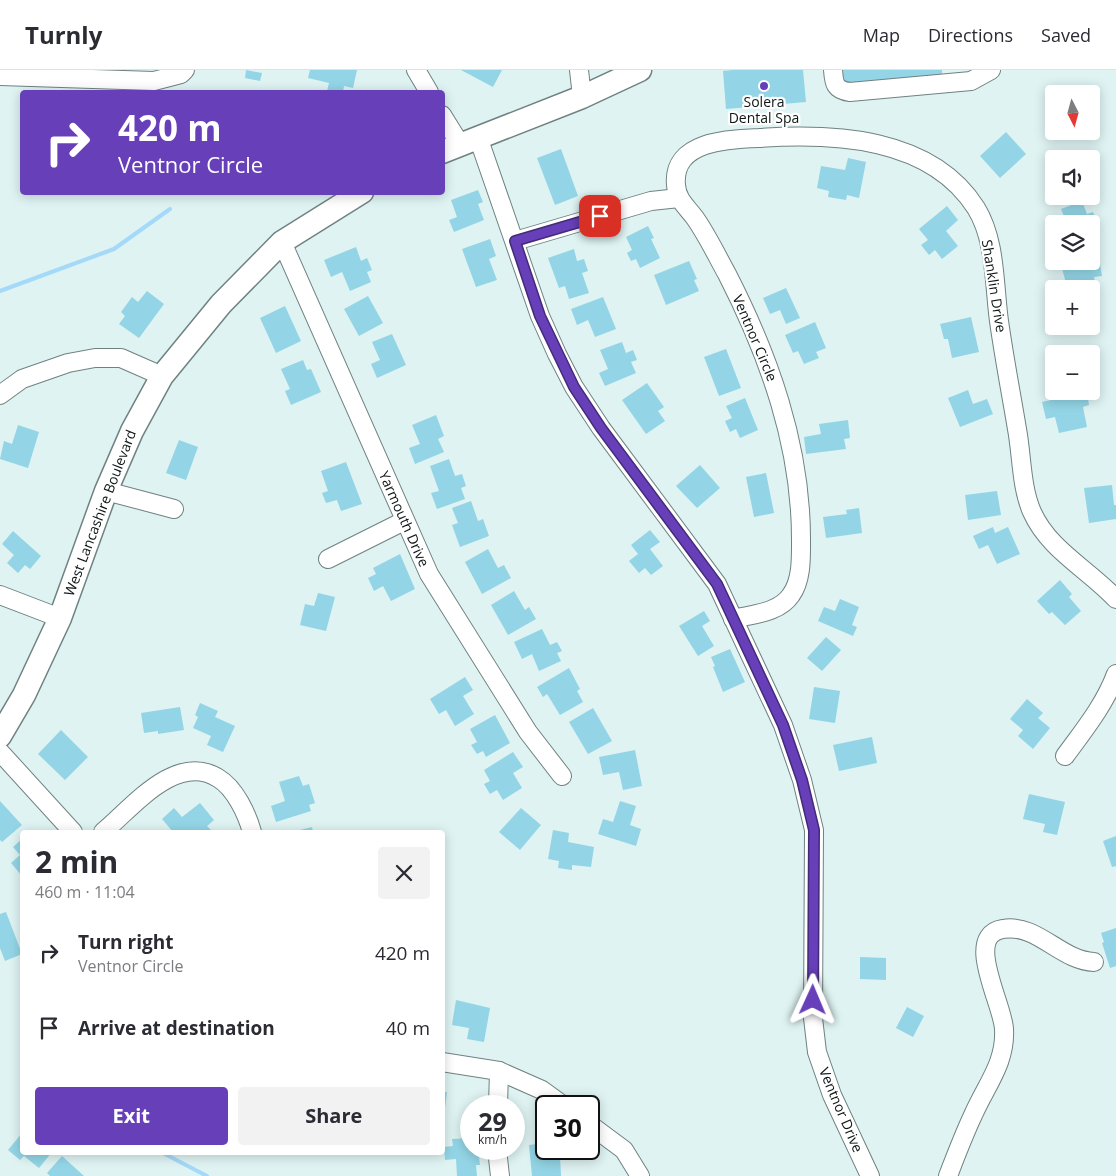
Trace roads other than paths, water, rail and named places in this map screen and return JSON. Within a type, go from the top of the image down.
[{"type":"main road","points":[[460,145],[582,97],[640,70]]},
{"type":"main road","name":"West Lancashire Boulevard","points":[[0,736],[24,695],[60,618],[106,491],[132,431],[162,376],[221,304],[282,242],[357,195]]},
{"type":"street","points":[[0,76],[154,81],[181,74],[185,70]]},
{"type":"street","points":[[416,70],[428,90]]},
{"type":"street","points":[[579,70],[582,97]]},
{"type":"street","points":[[832,70],[834,85],[839,90],[850,92],[971,81],[991,70]]},
{"type":"street","name":"Ventnor Drive","points":[[445,120],[515,241],[540,316],[574,387],[601,428],[717,584],[783,725],[802,780],[814,830],[813,1018],[817,1052],[832,1095],[870,1176]]},
{"type":"street","name":"Shanklin Drive","points":[[679,198],[676,183],[678,168],[682,158],[693,150],[726,139],[798,136],[851,139],[911,156],[928,164],[954,182],[976,208],[988,240],[999,323],[1030,508],[1050,542],[1116,599]]},
{"type":"street","points":[[515,241],[651,201],[679,198]]},
{"type":"street","name":"Ventnor Circle","points":[[679,198],[696,219],[757,337],[782,408],[796,480],[801,523],[799,576],[796,587],[782,605],[733,619]]},
{"type":"street","name":"Yarmouth Drive","points":[[282,242],[404,522],[429,574],[528,732],[562,776]]},
{"type":"street","points":[[0,395],[22,379],[37,373],[68,363],[95,358],[121,358],[162,376]]},
{"type":"street","points":[[106,491],[174,509]]},
{"type":"street","points":[[328,559],[404,522]]},
{"type":"street","points":[[0,596],[60,618]]},
{"type":"street","points":[[1066,756],[1094,715],[1111,687],[1116,674]]},
{"type":"street","points":[[0,752],[70,830]]},
{"type":"street","points":[[105,830],[152,789],[173,775],[191,770],[206,771],[226,783],[237,798],[251,830]]},
{"type":"street","points":[[948,1176],[974,1111],[1000,1063],[1004,1050],[1002,1014],[984,956],[986,939],[994,931],[1013,928],[1026,931],[1076,960],[1094,962]]},
{"type":"street","points":[[445,1062],[499,1071],[542,1090],[549,1095]]},
{"type":"street","points":[[498,1095],[499,1071]]},
{"type":"street","points":[[600,1132],[624,1150],[640,1176]]},
{"type":"street","points":[[498,1160],[500,1176]]},
{"type":"waterway","points":[[0,291],[114,249],[170,209]]},
{"type":"waterway","points":[[167,1155],[207,1176]]},
{"type":"place","name":"Solera Dental Spa","points":[[764,86]]}]
